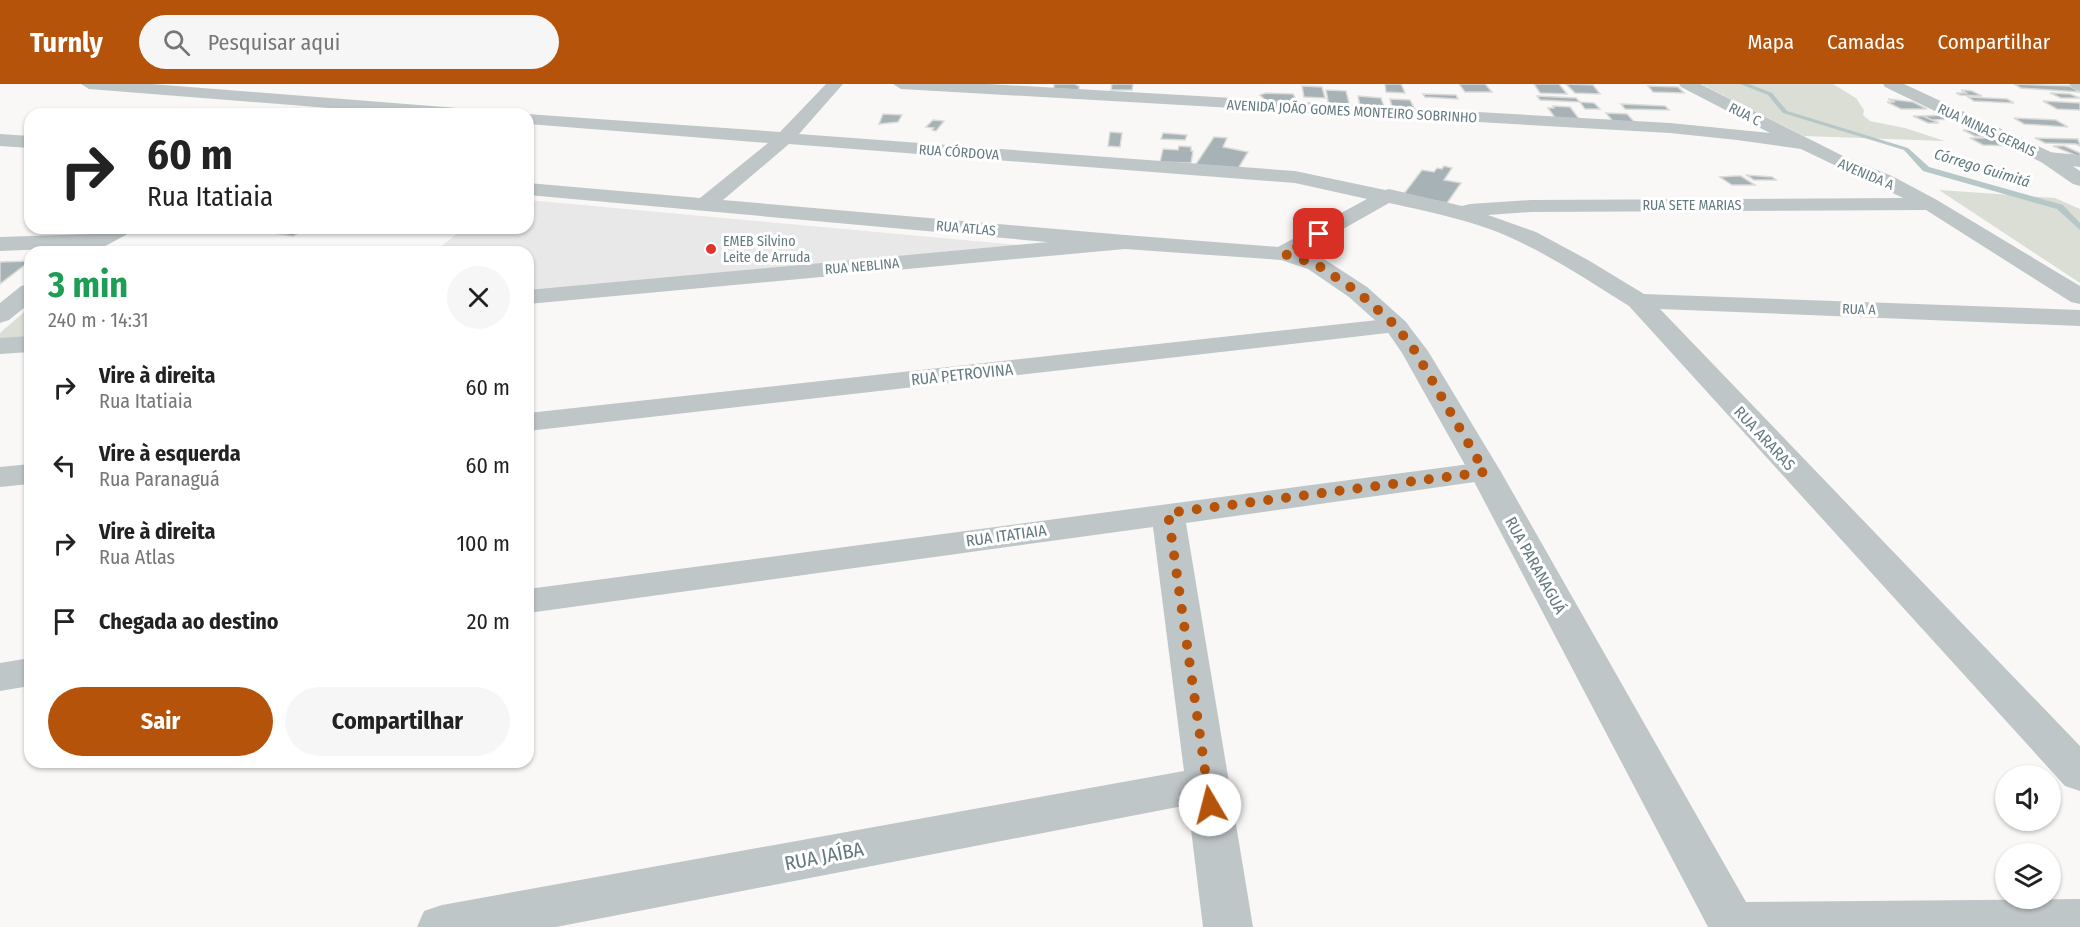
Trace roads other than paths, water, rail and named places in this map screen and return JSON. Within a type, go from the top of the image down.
[{"type":"street","points":[[89,84],[393,108]]},
{"type":"street","points":[[205,108],[277,84]]},
{"type":"street","points":[[704,205],[784,139],[835,84]]},
{"type":"street","name":"AVENIDA JOÃO GOMES MONTEIRO SOBRINHO","points":[[901,84],[1670,128],[1737,134],[1803,144]]},
{"type":"street","name":"RUA C","points":[[1687,84],[1803,144]]},
{"type":"street","name":"RUA MINAS GERAIS","points":[[1891,84],[2048,158],[2080,180]]},
{"type":"street","points":[[1180,101],[1240,86]]},
{"type":"street","name":"RUA CÓRDOVA","points":[[534,118],[1294,177],[1389,195]]},
{"type":"street","points":[[0,140],[24,142]]},
{"type":"street","name":"AVENIDA A","points":[[1803,144],[1842,164],[1885,180],[1930,204],[2080,297]]},
{"type":"street","points":[[2048,158],[2080,161]]},
{"type":"street","name":"RUA ATLAS","points":[[534,190],[1284,254]]},
{"type":"street","points":[[1284,254],[1389,195]]},
{"type":"street","name":"RUA ARARAS","points":[[1389,195],[1455,211],[1528,237],[1580,265],[1638,301],[2080,774]]},
{"type":"street","name":"RUA SETE MARIAS","points":[[1455,211],[1531,206],[1930,204]]},
{"type":"street","points":[[0,234],[79,246]]},
{"type":"street","points":[[89,246],[113,234]]},
{"type":"street","points":[[0,244],[40,241]]},
{"type":"street","name":"RUA NEBLINA","points":[[534,296],[1125,242]]},
{"type":"street","name":"RUA PARANAGUÁ","points":[[1284,254],[1316,264],[1358,292],[1396,326],[1415,351],[1485,472],[1733,925]]},
{"type":"street","points":[[0,315],[24,296]]},
{"type":"street","name":"RUA A","points":[[1638,301],[2080,318]]},
{"type":"street","name":"RUA PETROVINA","points":[[534,421],[1396,326]]},
{"type":"street","points":[[0,346],[24,344]]},
{"type":"street","name":"RUA ITATIAIA","points":[[534,600],[1485,472]]},
{"type":"street","points":[[0,477],[24,475]]},
{"type":"street","points":[[1168,513],[1228,927]]},
{"type":"street","points":[[0,677],[24,673]]},
{"type":"street","name":"RUA JAÍBA","points":[[442,927],[1207,784]]},
{"type":"street","points":[[1733,925],[2080,921]]},
{"type":"waterway","name":"Córrego Guimitá","points":[[1743,84],[1770,94],[1785,112],[1906,149],[1926,169],[2060,207],[2080,228]]},
{"type":"place","name":"EMEB Silvino Leite de Arruda","points":[[711,249]]}]
